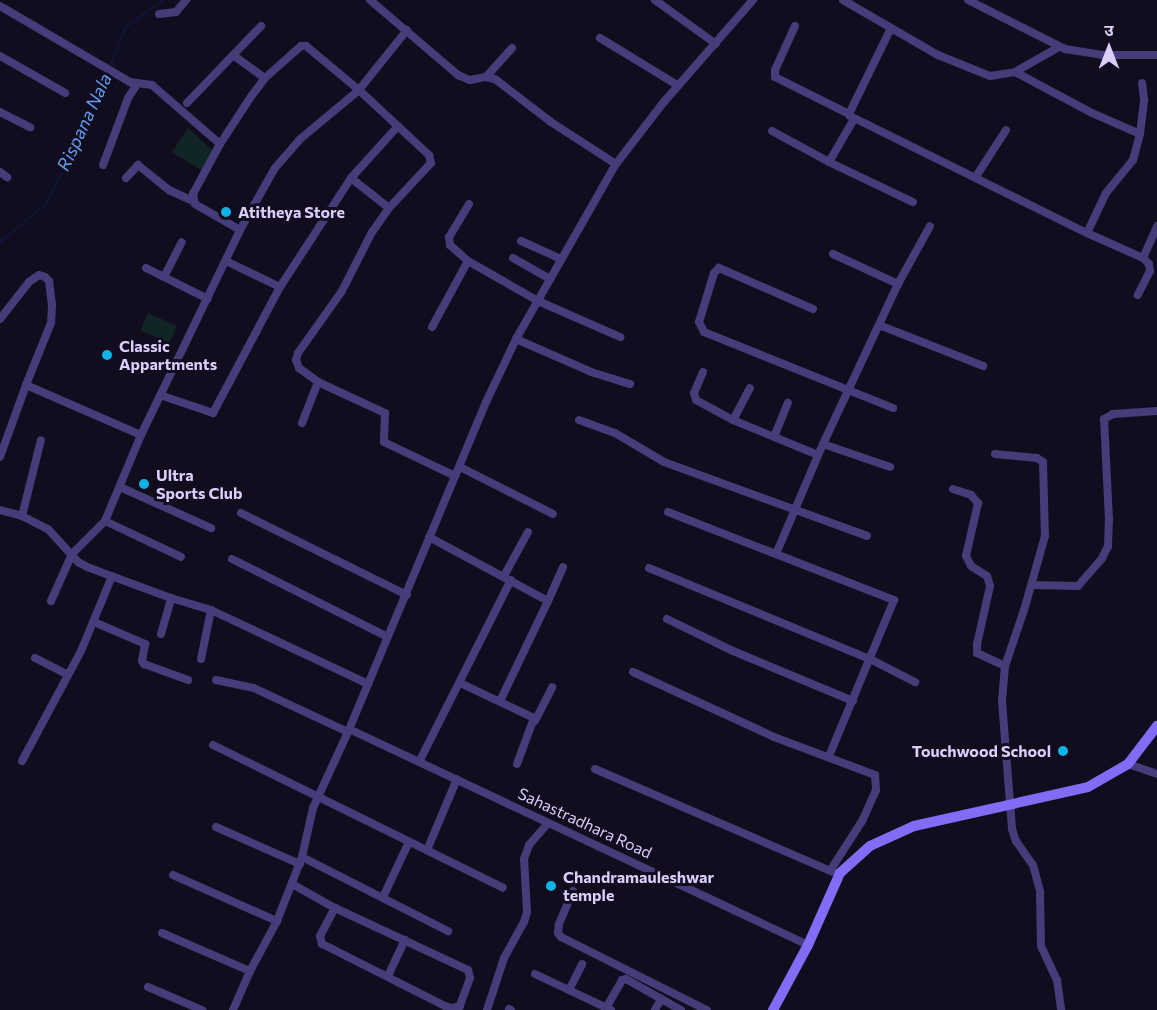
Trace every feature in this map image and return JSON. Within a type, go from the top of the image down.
[{"type":"main road","points":[[773,1010],[808,945],[835,872],[870,846],[914,826],[1088,787],[1128,764],[1157,726]]},
{"type":"street","points":[[159,14],[176,12],[186,0]]},
{"type":"street","points":[[370,0],[408,30],[458,75],[470,80],[486,77],[495,79],[551,122],[616,164]]},
{"type":"street","points":[[655,0],[716,44]]},
{"type":"street","points":[[233,1010],[250,971],[277,921],[301,861],[313,808],[349,731],[429,537],[516,339],[616,164],[753,0]]},
{"type":"street","points":[[843,0],[972,71],[990,76],[1015,72],[1059,47]]},
{"type":"street","points":[[968,0],[1059,47],[1101,55],[1157,55]]},
{"type":"street","points":[[0,6],[133,83],[155,87],[220,144]]},
{"type":"street","points":[[187,103],[261,26]]},
{"type":"street","points":[[795,26],[775,70],[775,77],[975,178],[1143,258],[1150,266],[1150,271],[1138,295]]},
{"type":"street","points":[[830,162],[891,28]]},
{"type":"street","points":[[51,601],[72,554],[105,520],[141,435],[240,230],[288,152],[358,90],[408,30]]},
{"type":"street","points":[[600,38],[679,86]]},
{"type":"street","points":[[193,201],[193,195],[220,144],[265,78],[301,46],[306,46],[358,90],[429,155],[431,163],[389,208],[364,245],[342,291],[298,353],[296,360],[299,368],[318,382],[383,411],[386,416],[382,436],[384,442],[455,476]]},
{"type":"street","points":[[486,77],[512,48]]},
{"type":"street","points":[[233,55],[265,78]]},
{"type":"street","points":[[0,56],[65,93]]},
{"type":"street","points":[[1015,72],[1092,113],[1140,134]]},
{"type":"street","points":[[104,165],[133,83]]},
{"type":"street","points":[[1087,232],[1106,193],[1133,160],[1140,134],[1144,99],[1142,83]]},
{"type":"street","points":[[0,112],[30,127]]},
{"type":"street","points":[[160,395],[209,414],[213,413],[280,287],[351,178],[398,126]]},
{"type":"street","points":[[975,178],[1006,130]]},
{"type":"street","points":[[772,131],[913,202]]},
{"type":"street","points":[[126,178],[138,165],[169,190],[193,201],[240,230]]},
{"type":"street","points":[[351,178],[389,208]]},
{"type":"street","points":[[469,204],[448,242],[468,261],[538,301],[620,336]]},
{"type":"street","points":[[776,554],[818,455],[898,284],[930,226]]},
{"type":"street","points":[[1143,258],[1157,226]]},
{"type":"street","points":[[521,241],[561,260]]},
{"type":"street","points":[[164,277],[182,242]]},
{"type":"street","points":[[833,254],[898,284]]},
{"type":"street","points":[[513,258],[550,279]]},
{"type":"street","points":[[226,261],[280,287]]},
{"type":"street","points":[[432,327],[468,261]]},
{"type":"street","points":[[146,268],[208,299]]},
{"type":"street","points":[[813,309],[719,268],[714,273],[699,322],[704,332],[848,392],[893,408]]},
{"type":"street","points":[[0,319],[35,277],[42,276],[48,280],[52,305],[51,323],[0,457]]},
{"type":"street","points":[[879,325],[983,366]]},
{"type":"street","points":[[516,339],[591,372],[630,384]]},
{"type":"street","points":[[703,372],[694,393],[695,399],[733,420],[818,455]]},
{"type":"street","points":[[302,423],[318,382]]},
{"type":"street","points":[[26,385],[141,435]]},
{"type":"street","points":[[733,420],[750,388]]},
{"type":"street","points":[[774,437],[788,403]]},
{"type":"street","points":[[1031,585],[1078,586],[1102,558],[1108,546],[1109,520],[1104,419],[1113,414],[1157,411]]},
{"type":"street","points":[[579,420],[615,433],[664,462],[867,536]]},
{"type":"street","points":[[22,516],[41,440]]},
{"type":"street","points":[[823,444],[890,467]]},
{"type":"street","points":[[994,454],[1037,458],[1043,462],[1046,528],[1031,585],[1005,666],[1002,701],[1010,804],[1016,841],[1033,865],[1040,892],[1041,946],[1057,980],[1061,1010]]},
{"type":"street","points":[[460,467],[553,514]]},
{"type":"street","points":[[120,487],[211,528]]},
{"type":"street","points":[[952,489],[971,495],[978,503],[966,556],[971,566],[987,576],[990,586],[977,653],[1005,666]]},
{"type":"street","points":[[0,510],[22,516],[48,529],[87,567],[211,610],[368,684]]},
{"type":"street","points":[[668,512],[893,599],[894,604],[829,756]]},
{"type":"street","points":[[241,513],[407,595]]},
{"type":"street","points":[[105,520],[182,556]]},
{"type":"street","points":[[419,762],[460,683],[528,532]]},
{"type":"street","points":[[429,537],[548,600]]},
{"type":"street","points":[[232,559],[388,637]]},
{"type":"street","points":[[500,701],[563,567]]},
{"type":"street","points":[[649,568],[870,659],[915,682]]},
{"type":"street","points":[[22,761],[94,622],[112,576]]},
{"type":"street","points":[[161,634],[171,598]]},
{"type":"street","points":[[201,659],[211,610]]},
{"type":"street","points":[[667,619],[716,644],[853,701]]},
{"type":"street","points":[[94,622],[145,644],[142,661],[144,664],[188,680]]},
{"type":"street","points":[[34,658],[68,675]]},
{"type":"street","points":[[595,770],[835,872],[862,820],[877,784],[870,771],[774,737],[633,672]]},
{"type":"street","name":"Sahastradhara Road","points":[[216,680],[254,688],[457,779],[808,945]]},
{"type":"street","points":[[460,683],[533,717],[535,721]]},
{"type":"street","points":[[517,764],[552,687]]},
{"type":"street","points":[[213,745],[319,795],[503,888]]},
{"type":"street","points":[[1128,764],[1157,774]]},
{"type":"street","points":[[427,850],[457,779]]},
{"type":"street","points":[[487,1010],[504,958],[527,912],[524,859],[529,845],[548,823]]},
{"type":"street","points":[[216,827],[383,897],[448,931]]},
{"type":"street","points":[[383,897],[410,842]]},
{"type":"street","points":[[173,875],[277,921]]},
{"type":"street","points":[[292,884],[335,908],[468,970],[470,978],[460,1006],[445,1006],[322,944],[320,941],[322,931],[335,908]]},
{"type":"street","points":[[573,891],[559,924],[558,933],[561,937],[706,1010]]},
{"type":"street","points":[[162,933],[250,971]]},
{"type":"street","points":[[388,976],[405,940]]},
{"type":"street","points":[[570,990],[582,964]]},
{"type":"street","points":[[535,974],[609,1009],[623,980],[681,1010]]},
{"type":"street","points":[[148,987],[202,1010]]},
{"type":"street","points":[[655,1010],[661,999]]},
{"type":"green space","points":[[188,128],[214,152],[203,171],[172,152]]},
{"type":"green space","points":[[148,313],[177,326],[170,343],[140,330]]},
{"type":"waterway","name":"Rispana Nala","points":[[0,242],[45,205],[85,129],[125,28],[163,0]]},
{"type":"place","name":"Atitheya Store","points":[[226,212]]},
{"type":"place","name":"Classic Appartments","points":[[107,355]]},
{"type":"place","name":"Ultra Sports Club","points":[[144,484]]},
{"type":"place","name":"Touchwood School","points":[[1063,751]]},
{"type":"place","name":"Chandramauleshwar temple","points":[[551,886]]}]
